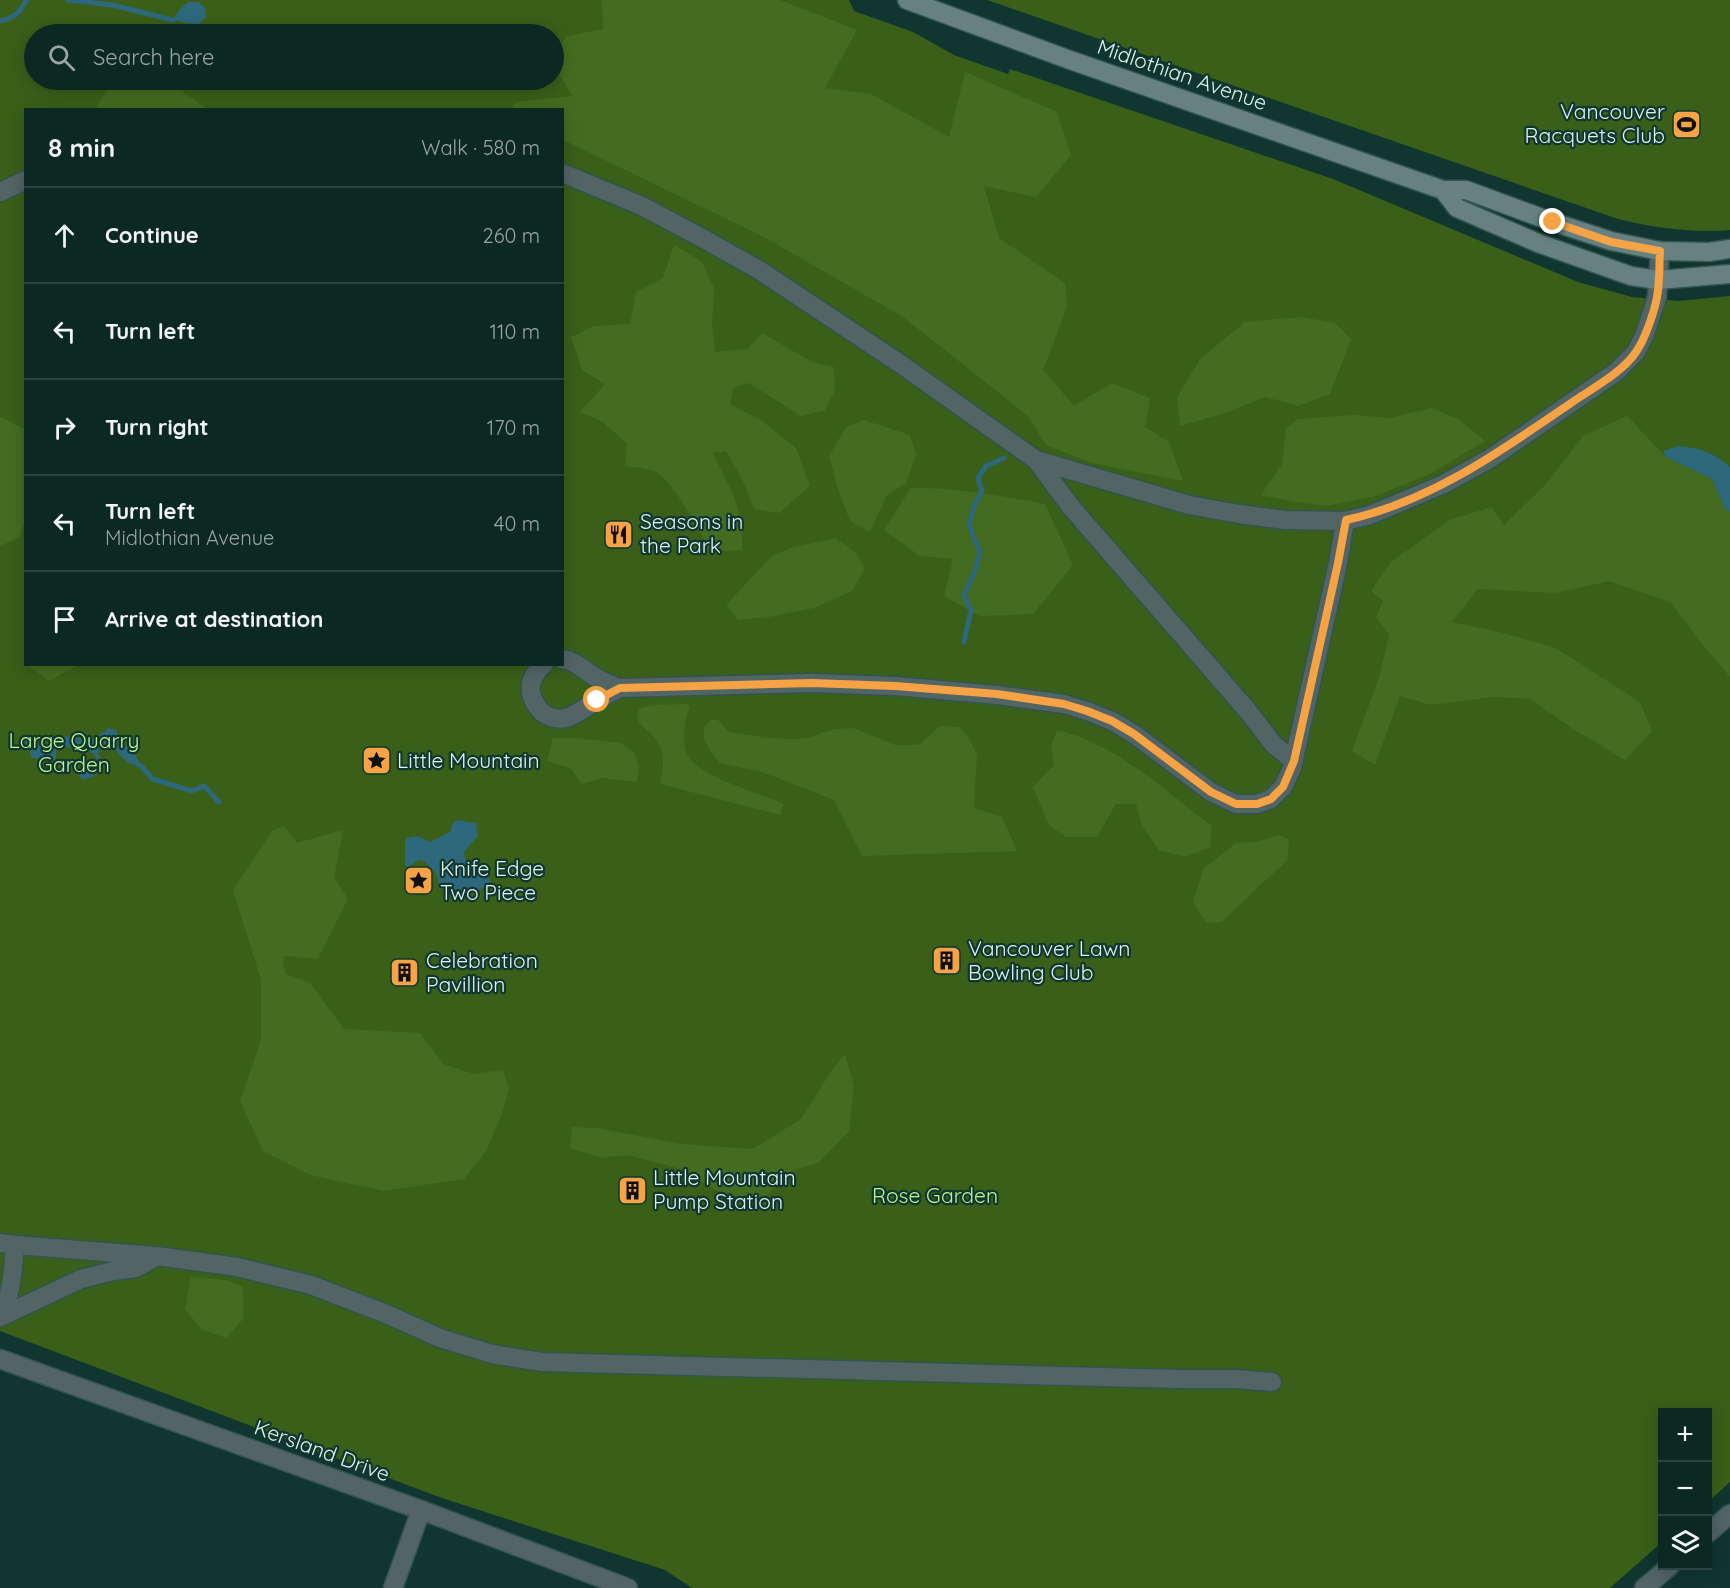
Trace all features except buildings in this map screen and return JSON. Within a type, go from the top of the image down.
[{"type":"street","name":"Midlothian Avenue","points":[[906,0],[1443,190],[1466,190],[1611,242],[1660,251],[1709,252],[1730,249]]},
{"type":"street","points":[[564,174],[642,206],[759,270],[899,363],[1036,460],[1071,507],[1240,702],[1274,745],[1294,761]]},
{"type":"street","points":[[0,192],[24,181]]},
{"type":"street","name":"Midlothian Avenue","points":[[1443,190],[1457,208],[1538,243],[1631,276],[1658,280],[1730,273]]},
{"type":"street","points":[[1036,460],[1189,505],[1239,514],[1285,520],[1346,520],[1370,515],[1444,484],[1491,458],[1616,372],[1636,352],[1645,334],[1657,297],[1660,251]]},
{"type":"street","points":[[564,659],[579,664],[586,671],[620,688],[812,683],[883,685],[997,694],[1064,704],[1112,721],[1134,734],[1211,792],[1236,804],[1257,804],[1271,799],[1283,787],[1294,761],[1346,520]]},
{"type":"street","points":[[542,666],[535,673],[531,682],[534,702],[548,716],[558,719],[577,715],[597,700],[620,688]]},
{"type":"street","points":[[0,1311],[9,1293],[7,1244],[157,1256],[237,1267],[311,1285],[384,1313],[440,1338],[492,1354],[542,1362],[1236,1379],[1272,1382]]},
{"type":"street","points":[[0,1317],[81,1279],[136,1268],[157,1256]]},
{"type":"street","name":"Kersland Drive","points":[[0,1359],[421,1510],[628,1588]]},
{"type":"street","points":[[393,1588],[421,1510]]},
{"type":"street","points":[[1712,1529],[1730,1514]]},
{"type":"street","points":[[1644,1588],[1665,1570]]},
{"type":"green space","points":[[0,0],[849,0],[854,11],[913,32],[954,55],[1008,74],[1010,69],[1333,179],[1578,282],[1632,297],[1678,301],[1730,296],[1730,1482],[1712,1498],[1712,1408],[1658,1408],[1658,1546],[1610,1588],[692,1588],[665,1570],[439,1497],[0,1331]]},
{"type":"green space","points":[[602,0],[780,0],[857,30],[825,88],[871,94],[949,137],[965,72],[1057,112],[1071,155],[1036,197],[984,186],[999,238],[1065,283],[1067,307],[1043,370],[1074,406],[1112,383],[1150,398],[1145,427],[1169,442],[1183,481],[1092,463],[1046,445],[1028,416],[903,317],[764,237],[564,140],[564,108],[511,108],[516,102],[573,96],[564,82],[564,40],[567,36],[603,29]]},
{"type":"green space","points":[[987,0],[1730,0],[1730,230],[1674,229],[1618,219]]},
{"type":"green space","points":[[107,90],[181,90],[206,108],[96,108]]},
{"type":"green space","points":[[674,245],[702,262],[714,288],[712,324],[715,352],[747,349],[762,333],[812,362],[834,367],[835,391],[825,410],[801,416],[749,383],[733,388],[730,404],[762,421],[796,448],[810,486],[779,513],[754,509],[742,479],[726,451],[713,453],[734,496],[742,525],[742,550],[711,552],[685,507],[661,475],[643,468],[625,466],[627,444],[603,422],[580,412],[605,384],[582,370],[571,337],[594,326],[630,324],[636,292],[663,278]]},
{"type":"green space","points":[[1301,317],[1335,323],[1351,339],[1330,394],[1298,406],[1265,397],[1222,414],[1180,426],[1177,397],[1200,359],[1245,322]]},
{"type":"green space","points":[[1432,408],[1460,420],[1485,441],[1430,474],[1376,496],[1326,506],[1261,495],[1282,464],[1286,428],[1298,419],[1353,415],[1390,418]]},
{"type":"green space","points":[[1627,416],[1666,457],[1712,479],[1725,509],[1730,512],[1730,677],[1670,602],[1609,581],[1555,593],[1478,589],[1452,622],[1556,648],[1640,702],[1652,731],[1625,760],[1570,727],[1530,699],[1493,697],[1431,705],[1400,696],[1375,765],[1352,751],[1380,675],[1389,634],[1376,618],[1383,601],[1371,591],[1391,562],[1449,520],[1491,507],[1504,525],[1547,483],[1583,436]]},
{"type":"green space","points":[[0,417],[24,429],[24,523],[20,537],[0,546]]},
{"type":"green space","points":[[864,420],[910,435],[916,455],[906,483],[887,495],[870,532],[850,521],[829,456],[846,427]]},
{"type":"green space","points":[[911,488],[962,491],[1045,504],[1073,565],[1033,614],[980,616],[944,596],[953,559],[920,556],[884,530]]},
{"type":"green space","points":[[836,538],[855,552],[865,568],[852,591],[814,608],[769,617],[738,620],[726,605],[771,557],[790,548]]},
{"type":"green space","points":[[29,666],[76,666],[49,681]]},
{"type":"green space","points":[[687,704],[690,706],[684,741],[691,760],[721,779],[783,804],[781,815],[660,784],[662,751],[655,739],[637,719],[639,709],[652,705]]},
{"type":"green space","points":[[711,719],[718,720],[729,732],[769,738],[795,739],[835,729],[853,728],[895,745],[919,745],[940,726],[960,727],[977,754],[974,808],[1002,817],[1017,851],[862,856],[834,800],[762,772],[720,763],[704,739],[704,727]]},
{"type":"green space","points":[[1057,730],[1100,746],[1158,783],[1212,826],[1210,847],[1185,857],[1159,850],[1142,826],[1136,804],[1116,804],[1097,837],[1066,837],[1049,825],[1033,787],[1054,765],[1051,746]]},
{"type":"green space","points":[[553,738],[620,743],[634,752],[639,767],[637,782],[602,778],[582,784],[570,768],[547,761]]},
{"type":"green space","points":[[284,826],[297,843],[343,830],[334,878],[348,899],[318,959],[284,956],[283,964],[286,974],[310,983],[344,1029],[420,1033],[443,1064],[474,1074],[503,1070],[509,1089],[502,1114],[486,1151],[464,1179],[384,1191],[310,1175],[263,1151],[240,1101],[261,1040],[261,980],[233,890],[273,830]]},
{"type":"green space","points":[[1278,835],[1289,839],[1287,861],[1222,922],[1206,923],[1193,902],[1204,868],[1236,843],[1256,842]]},
{"type":"green space","points":[[845,1054],[854,1086],[849,1131],[818,1163],[793,1170],[758,1203],[714,1189],[677,1168],[627,1155],[601,1158],[570,1148],[572,1127],[597,1128],[680,1144],[753,1149],[801,1119]]},
{"type":"green space","points":[[191,1277],[226,1280],[243,1287],[244,1318],[226,1338],[201,1329],[185,1309]]},
{"type":"water","points":[[189,2],[198,2],[205,8],[206,18],[198,24],[173,20],[180,9]]},
{"type":"water","points":[[1678,446],[1706,452],[1730,467],[1730,512],[1725,509],[1712,479],[1666,457],[1663,451]]},
{"type":"water","points":[[108,728],[116,730],[119,741],[115,747],[107,743],[101,746],[97,754],[101,758],[101,767],[92,777],[83,780],[79,776],[80,772],[86,768],[91,769],[97,764],[98,760],[91,752],[79,747],[68,747],[56,751],[54,761],[47,756],[44,759],[40,756],[39,759],[32,758],[24,738],[24,736],[39,745],[49,747],[67,736],[94,738]]},
{"type":"water","points":[[125,745],[139,761],[140,768],[118,754],[118,749]]},
{"type":"water","points":[[457,820],[476,823],[478,836],[464,855],[471,868],[486,873],[491,882],[474,894],[467,890],[439,889],[436,873],[424,861],[419,860],[408,867],[405,865],[407,838],[417,836],[430,842],[450,832],[453,823]]},
{"type":"waterway","points":[[0,21],[16,14],[27,0]]},
{"type":"waterway","points":[[68,0],[112,5],[173,20]]},
{"type":"waterway","points":[[964,642],[971,610],[964,595],[975,571],[980,552],[969,525],[974,506],[982,491],[978,478],[986,466],[1004,458]]},
{"type":"waterway","points":[[140,765],[153,779],[192,791],[204,786],[219,802]]},
{"type":"place","name":"Vancouver Racquets Club","points":[[1686,124]]},
{"type":"place","name":"Seasons in the Park","points":[[619,534]]},
{"type":"place","name":"Little Mountain","points":[[376,761]]},
{"type":"place","name":"Knife Edge Two Piece","points":[[419,881]]},
{"type":"place","name":"Vancouver Lawn Bowling Club","points":[[947,961]]},
{"type":"place","name":"Celebration Pavillion","points":[[405,973]]},
{"type":"place","name":"Little Mountain Pump Station","points":[[632,1190]]},
{"type":"route","points":[[597,700],[620,688],[812,683],[895,686],[997,694],[1064,704],[1112,721],[1134,734],[1211,792],[1236,804],[1257,804],[1271,799],[1283,787],[1294,761],[1346,520],[1370,515],[1399,504],[1444,484],[1491,458],[1616,372],[1636,352],[1645,334],[1657,297],[1660,251],[1611,242],[1553,222]]},
{"type":"park label","name":"Large Quarry Garden","points":[[74,753]]},
{"type":"park label","name":"Rose Garden","points":[[935,1196]]}]
